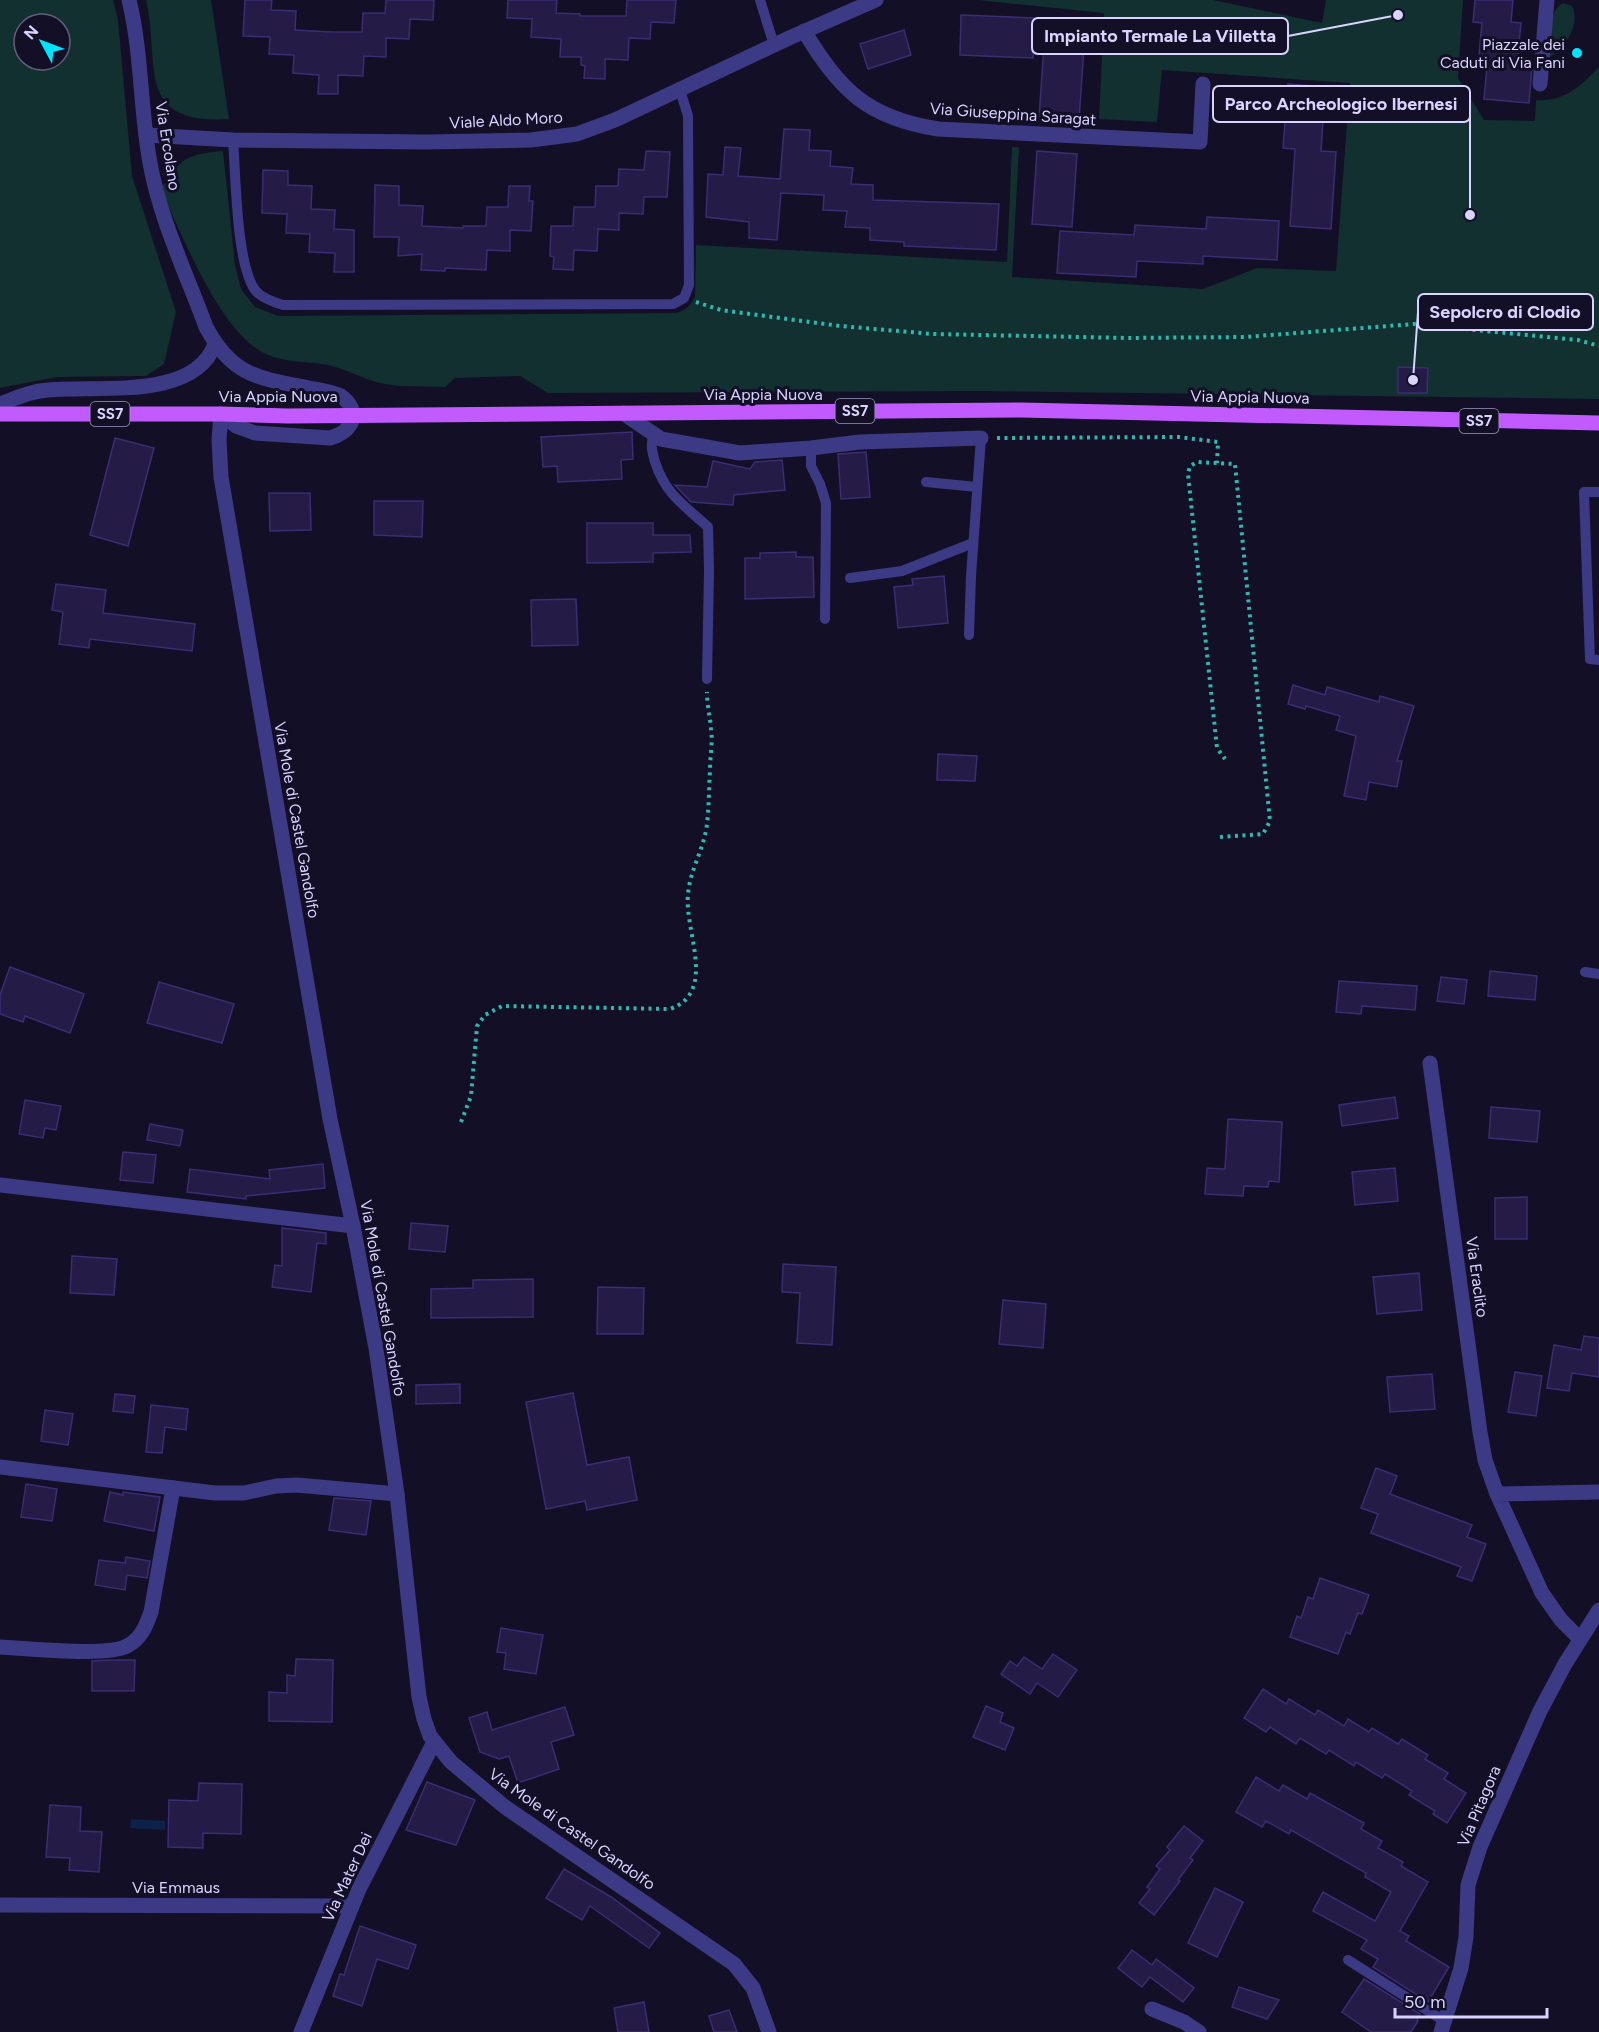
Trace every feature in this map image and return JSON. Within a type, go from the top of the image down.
[{"type":"main road","name":"Via Appia Nuova","points":[[0,414],[288,416],[1021,410],[1599,423]]},
{"type":"street","name":"Via Ercolano","points":[[129,0],[134,20],[146,135],[158,199],[206,327],[215,344],[236,366],[255,376],[341,396],[351,406],[352,415]]},
{"type":"street","name":"Viale Aldo Moro","points":[[146,135],[233,140],[426,142],[531,140],[577,134],[600,126],[876,0]]},
{"type":"street","points":[[1540,84],[1546,0]]},
{"type":"street","name":"Via Giuseppina Saragat","points":[[804,31],[833,75],[862,102],[882,114],[938,129],[1200,142],[1203,84]]},
{"type":"street","points":[[0,404],[43,390],[98,389],[174,381],[202,366],[212,353],[215,344]]},
{"type":"street","points":[[623,413],[661,439],[740,453],[860,442],[981,438]]},
{"type":"street","points":[[221,414],[236,426],[255,433],[330,438],[347,431],[351,426],[352,415]]},
{"type":"street","name":"Via Mole di Castel Gandolfo","points":[[221,414],[219,440],[221,477],[330,1119],[376,1348],[397,1494],[419,1697],[427,1728],[434,1742],[451,1762],[505,1807],[734,1964],[753,1988],[769,2032]]},
{"type":"street","name":"Via Eraclito","points":[[1430,1063],[1485,1460],[1497,1494],[1542,1593],[1561,1620],[1580,1639]]},
{"type":"street","points":[[0,1185],[353,1226]]},
{"type":"street","points":[[0,1467],[235,1494],[297,1485],[397,1494]]},
{"type":"street","points":[[0,1647],[104,1651],[124,1648],[136,1640],[145,1628],[151,1612],[173,1488]]},
{"type":"street","points":[[1497,1494],[1599,1492]]},
{"type":"street","name":"Via Pitagora","points":[[1443,2027],[1463,1958],[1467,1892],[1472,1868],[1540,1711],[1599,1610]]},
{"type":"street","name":"Via Mater Dei","points":[[301,2032],[352,1906],[434,1742]]},
{"type":"street","name":"Via Emmaus","points":[[0,1905],[352,1906]]},
{"type":"street","points":[[1152,2009],[1184,2022],[1199,2032]]},
{"type":"lane","points":[[760,0],[774,45]]},
{"type":"lane","points":[[233,140],[243,262],[257,292],[268,300],[283,305],[673,304],[684,298],[689,285],[688,116],[680,90]]},
{"type":"lane","points":[[654,435],[650,446],[661,479],[668,491],[708,527],[707,679]]},
{"type":"lane","points":[[969,635],[981,438]]},
{"type":"lane","points":[[811,448],[811,466],[826,503],[825,619]]},
{"type":"lane","points":[[926,482],[977,487]]},
{"type":"lane","points":[[1599,492],[1584,492],[1593,588],[1590,659],[1599,660]]},
{"type":"lane","points":[[850,578],[902,572],[973,543]]},
{"type":"lane","points":[[1585,972],[1599,974]]},
{"type":"lane","points":[[1348,1960],[1443,2027]]},
{"type":"path","points":[[684,298],[721,310],[840,326],[933,334],[1128,338],[1245,337],[1414,324],[1578,340],[1599,346]]},
{"type":"path","points":[[981,438],[1179,437],[1218,442],[1217,463]]},
{"type":"path","points":[[1220,837],[1263,834],[1270,821],[1235,464],[1197,462],[1190,466],[1188,474],[1217,748],[1225,759]]},
{"type":"path","points":[[461,1122],[471,1096],[477,1026],[490,1010],[502,1006],[670,1009],[681,1005],[693,989],[696,973],[687,896],[690,880],[704,843],[707,823],[712,729],[707,706],[707,679]]},
{"type":"green space","points":[[0,0],[113,0],[118,20],[132,176],[176,312],[164,364],[146,376],[57,377],[0,388]]},
{"type":"green space","points":[[146,0],[211,0],[229,119],[198,118],[178,112],[165,101],[157,86]]},
{"type":"green space","points":[[978,0],[1213,0],[1322,23],[1326,0],[1463,0],[1458,78],[1484,120],[1535,121],[1536,100],[1555,98],[1571,91],[1599,67],[1599,399],[979,391],[548,393],[520,376],[455,378],[445,387],[388,385],[328,365],[274,357],[249,343],[217,303],[203,279],[159,186],[168,183],[183,161],[205,153],[223,151],[235,265],[241,289],[255,307],[278,316],[676,313],[688,307],[695,296],[696,245],[1007,262],[1012,147],[1019,147],[1012,277],[1203,289],[1257,268],[1336,271],[1350,83],[1162,70],[1157,122],[1099,119],[1104,13]]},
{"type":"green space","points":[[1563,3],[1572,6],[1573,28],[1566,41],[1550,57],[1552,19],[1558,7]]},
{"type":"water","points":[[131,1819],[165,1821],[165,1830],[130,1828]]},
{"type":"building","points":[[245,0],[272,0],[271,10],[296,11],[295,30],[362,32],[363,13],[385,13],[386,0],[434,0],[433,20],[410,19],[409,39],[386,38],[386,57],[364,56],[363,76],[338,75],[338,94],[318,94],[319,75],[293,73],[294,55],[269,54],[270,37],[243,36]]},
{"type":"building","points":[[508,0],[557,0],[556,13],[580,14],[580,16],[626,16],[627,0],[676,0],[674,23],[651,22],[650,39],[629,38],[628,60],[605,59],[605,79],[584,78],[585,66],[581,65],[581,57],[560,57],[561,39],[531,37],[532,19],[507,18]]},
{"type":"building","points":[[1475,0],[1513,0],[1511,22],[1521,23],[1517,64],[1532,66],[1529,103],[1484,99],[1487,66],[1478,65],[1482,23],[1473,22]]},
{"type":"building","points":[[961,15],[1034,18],[1033,58],[960,55]]},
{"type":"building","points":[[904,30],[911,55],[868,69],[860,44]]},
{"type":"building","points":[[1044,45],[1084,47],[1079,120],[1039,118]]},
{"type":"building","points":[[1288,84],[1325,87],[1321,151],[1336,152],[1331,229],[1290,226],[1295,149],[1283,148]]},
{"type":"building","points":[[784,129],[810,130],[809,150],[831,151],[830,166],[853,168],[851,184],[873,185],[873,200],[999,204],[996,250],[904,246],[904,242],[870,240],[870,228],[845,227],[847,211],[823,210],[824,195],[781,193],[777,240],[749,238],[749,222],[706,217],[708,174],[723,175],[725,147],[741,148],[738,176],[780,179]]},
{"type":"building","points":[[646,151],[670,152],[667,197],[644,197],[643,214],[619,213],[619,230],[598,229],[597,251],[574,250],[573,270],[553,269],[554,257],[550,256],[551,226],[573,226],[574,207],[595,207],[596,186],[618,186],[619,169],[644,170]]},
{"type":"building","points":[[1037,151],[1077,154],[1072,227],[1032,224]]},
{"type":"building","points":[[263,170],[288,171],[288,185],[312,186],[311,209],[335,210],[334,229],[354,230],[354,272],[334,272],[335,253],[309,252],[310,234],[286,233],[287,214],[262,213]]},
{"type":"building","points":[[375,185],[399,186],[399,205],[423,206],[422,226],[463,228],[463,226],[486,226],[487,207],[508,207],[509,186],[530,186],[529,201],[533,201],[531,231],[510,230],[510,251],[487,250],[486,270],[445,268],[445,271],[421,270],[422,254],[398,256],[399,237],[374,237]]},
{"type":"building","points":[[1207,217],[1279,221],[1277,260],[1203,256],[1203,264],[1137,261],[1136,277],[1057,273],[1060,231],[1134,235],[1135,225],[1206,229]]},
{"type":"building","points":[[1398,367],[1428,368],[1427,393],[1398,393]]},
{"type":"building","points":[[632,432],[633,459],[621,460],[622,479],[558,482],[557,466],[543,467],[541,437]]},
{"type":"building","points":[[115,438],[154,448],[128,546],[90,535]]},
{"type":"building","points":[[866,452],[870,497],[841,499],[838,454]]},
{"type":"building","points":[[782,460],[785,490],[734,495],[733,505],[691,502],[675,485],[707,487],[713,461],[750,469],[755,462]]},
{"type":"building","points":[[269,493],[310,493],[311,530],[270,531]]},
{"type":"building","points":[[374,501],[423,501],[422,537],[374,535]]},
{"type":"building","points":[[587,523],[653,523],[653,535],[690,535],[691,552],[653,553],[653,562],[587,563]]},
{"type":"building","points":[[796,552],[796,557],[813,557],[814,597],[745,599],[745,558],[760,558],[760,553]]},
{"type":"building","points":[[944,576],[948,623],[898,628],[894,587],[913,585],[912,579]]},
{"type":"building","points":[[56,584],[106,590],[103,613],[195,624],[192,651],[90,639],[89,648],[59,644],[63,612],[52,610]]},
{"type":"building","points":[[576,599],[578,645],[532,646],[531,600]]},
{"type":"building","points":[[1293,685],[1325,695],[1327,687],[1379,702],[1380,696],[1414,706],[1397,761],[1402,761],[1397,787],[1369,782],[1366,800],[1344,796],[1356,736],[1336,730],[1340,716],[1306,706],[1305,709],[1288,704]]},
{"type":"building","points":[[938,754],[977,756],[975,781],[937,780]]},
{"type":"building","points":[[10,967],[84,994],[70,1033],[25,1016],[23,1022],[0,1014],[0,995]]},
{"type":"building","points":[[1490,971],[1537,976],[1535,1000],[1488,996]]},
{"type":"building","points":[[1441,977],[1467,980],[1464,1004],[1437,1001]]},
{"type":"building","points":[[1339,981],[1417,986],[1415,1010],[1362,1006],[1361,1014],[1336,1012]]},
{"type":"building","points":[[159,982],[234,1004],[222,1043],[147,1023]]},
{"type":"building","points":[[1395,1097],[1398,1118],[1342,1126],[1339,1105]]},
{"type":"building","points":[[25,1100],[61,1106],[56,1130],[45,1128],[43,1138],[19,1134]]},
{"type":"building","points":[[1491,1107],[1540,1111],[1537,1142],[1489,1138]]},
{"type":"building","points":[[1228,1119],[1282,1122],[1279,1182],[1269,1181],[1268,1187],[1244,1186],[1243,1196],[1205,1194],[1207,1168],[1225,1169]]},
{"type":"building","points":[[150,1124],[183,1130],[180,1146],[147,1140]]},
{"type":"building","points":[[123,1152],[156,1155],[153,1183],[120,1180]]},
{"type":"building","points":[[323,1164],[325,1188],[246,1196],[246,1199],[187,1192],[190,1169],[270,1179],[269,1170]]},
{"type":"building","points":[[1395,1168],[1398,1201],[1355,1205],[1352,1172]]},
{"type":"building","points":[[1527,1197],[1527,1239],[1495,1239],[1495,1198]]},
{"type":"building","points":[[411,1223],[448,1226],[445,1252],[409,1249]]},
{"type":"building","points":[[282,1228],[326,1233],[326,1244],[317,1243],[311,1292],[272,1287],[275,1265],[282,1266]]},
{"type":"building","points":[[72,1256],[117,1259],[114,1295],[70,1293]]},
{"type":"building","points":[[783,1264],[836,1267],[832,1345],[797,1343],[800,1293],[782,1292]]},
{"type":"building","points":[[1419,1273],[1422,1310],[1377,1314],[1373,1277]]},
{"type":"building","points":[[533,1279],[533,1317],[431,1318],[431,1289],[473,1288],[473,1280]]},
{"type":"building","points":[[598,1287],[644,1288],[643,1334],[597,1334]]},
{"type":"building","points":[[1003,1300],[1046,1304],[1043,1348],[999,1344]]},
{"type":"building","points":[[1584,1336],[1599,1338],[1599,1377],[1572,1373],[1569,1391],[1547,1388],[1554,1345],[1581,1350]]},
{"type":"building","points":[[1515,1372],[1542,1376],[1536,1416],[1508,1412]]},
{"type":"building","points":[[1432,1374],[1435,1409],[1390,1412],[1387,1377]]},
{"type":"building","points":[[460,1384],[460,1403],[416,1404],[416,1385]]},
{"type":"building","points":[[573,1393],[587,1465],[629,1457],[637,1500],[587,1510],[585,1501],[546,1509],[526,1402]]},
{"type":"building","points":[[115,1394],[135,1396],[133,1413],[113,1411]]},
{"type":"building","points":[[151,1405],[188,1409],[186,1430],[165,1427],[162,1453],[146,1452]]},
{"type":"building","points":[[45,1410],[73,1414],[68,1445],[41,1441]]},
{"type":"building","points":[[1376,1468],[1397,1476],[1390,1494],[1472,1525],[1467,1537],[1486,1544],[1472,1581],[1457,1576],[1461,1567],[1371,1533],[1378,1514],[1361,1508]]},
{"type":"building","points":[[26,1484],[57,1489],[52,1521],[21,1517]]},
{"type":"building","points":[[110,1492],[160,1497],[154,1531],[104,1521]]},
{"type":"building","points":[[334,1498],[371,1501],[366,1535],[329,1530]]},
{"type":"building","points":[[126,1557],[150,1561],[147,1578],[127,1575],[125,1590],[95,1585],[99,1560],[125,1563]]},
{"type":"building","points":[[1320,1578],[1369,1595],[1362,1614],[1358,1613],[1350,1634],[1346,1632],[1338,1654],[1290,1637],[1297,1616],[1301,1618],[1308,1597],[1313,1599]]},
{"type":"building","points":[[501,1628],[543,1635],[536,1674],[504,1669],[506,1653],[497,1652]]},
{"type":"building","points":[[1053,1654],[1077,1670],[1058,1697],[1037,1683],[1030,1694],[1001,1674],[1010,1661],[1017,1666],[1024,1657],[1042,1669]]},
{"type":"building","points":[[296,1659],[333,1660],[332,1722],[269,1721],[269,1692],[287,1693],[287,1675],[295,1676]]},
{"type":"building","points":[[135,1660],[134,1691],[92,1691],[92,1661]]},
{"type":"building","points":[[1263,1689],[1286,1704],[1289,1699],[1315,1715],[1318,1710],[1344,1726],[1348,1719],[1369,1732],[1372,1728],[1398,1744],[1402,1739],[1428,1755],[1425,1759],[1448,1773],[1444,1779],[1466,1793],[1447,1823],[1433,1814],[1435,1811],[1409,1795],[1412,1791],[1385,1774],[1382,1778],[1356,1762],[1354,1766],[1329,1750],[1326,1754],[1300,1738],[1296,1744],[1270,1727],[1266,1732],[1244,1718]]},
{"type":"building","points":[[986,1706],[1003,1713],[1000,1722],[1014,1728],[1005,1750],[973,1737]]},
{"type":"building","points":[[565,1707],[574,1735],[551,1742],[559,1769],[518,1783],[509,1756],[499,1759],[480,1752],[469,1718],[487,1712],[492,1730]]},
{"type":"building","points":[[1256,1777],[1279,1791],[1283,1785],[1307,1799],[1310,1793],[1364,1823],[1361,1829],[1382,1841],[1378,1848],[1403,1862],[1401,1866],[1428,1882],[1400,1931],[1409,1936],[1406,1941],[1449,1967],[1428,2002],[1373,1967],[1378,1959],[1361,1949],[1367,1940],[1313,1911],[1323,1892],[1375,1921],[1391,1892],[1365,1877],[1366,1873],[1291,1830],[1289,1834],[1266,1821],[1262,1827],[1236,1812]]},
{"type":"building","points":[[427,1782],[475,1800],[456,1845],[406,1830]]},
{"type":"building","points":[[199,1783],[242,1784],[241,1834],[203,1833],[203,1848],[168,1847],[169,1800],[198,1801]]},
{"type":"building","points":[[50,1805],[81,1807],[80,1831],[102,1832],[99,1872],[69,1870],[70,1858],[46,1857]]},
{"type":"building","points":[[1184,1826],[1203,1841],[1190,1858],[1193,1860],[1178,1880],[1180,1881],[1154,1915],[1139,1903],[1150,1889],[1147,1887],[1160,1869],[1156,1866],[1170,1850],[1167,1847]]},
{"type":"building","points":[[564,1869],[611,1897],[660,1933],[649,1948],[590,1906],[582,1920],[546,1898]]},
{"type":"building","points":[[1215,1888],[1243,1902],[1217,1957],[1188,1943]]},
{"type":"building","points":[[360,1926],[416,1945],[408,1969],[377,1959],[362,2006],[333,1996],[340,1974],[344,1975]]},
{"type":"building","points":[[1132,1950],[1152,1965],[1156,1959],[1194,1988],[1183,2002],[1150,1977],[1142,1987],[1118,1968]]},
{"type":"building","points":[[1364,1979],[1420,2014],[1411,2032],[1371,2032],[1342,2012]]},
{"type":"building","points":[[1239,1987],[1279,2000],[1267,2019],[1232,2007]]},
{"type":"building","points":[[644,2002],[649,2032],[618,2032],[614,2008]]},
{"type":"building","points":[[729,2010],[737,2032],[714,2032],[709,2016]]},
{"type":"place","name":"Impianto Termale La Villetta","points":[[1398,15]]},
{"type":"place","name":"Piazzale dei Caduti di Via Fani","points":[[1577,53]]},
{"type":"place","name":"Parco Archeologico Ibernesi","points":[[1470,215]]},
{"type":"place","name":"Sepolcro di Clodio","points":[[1413,380]]}]
